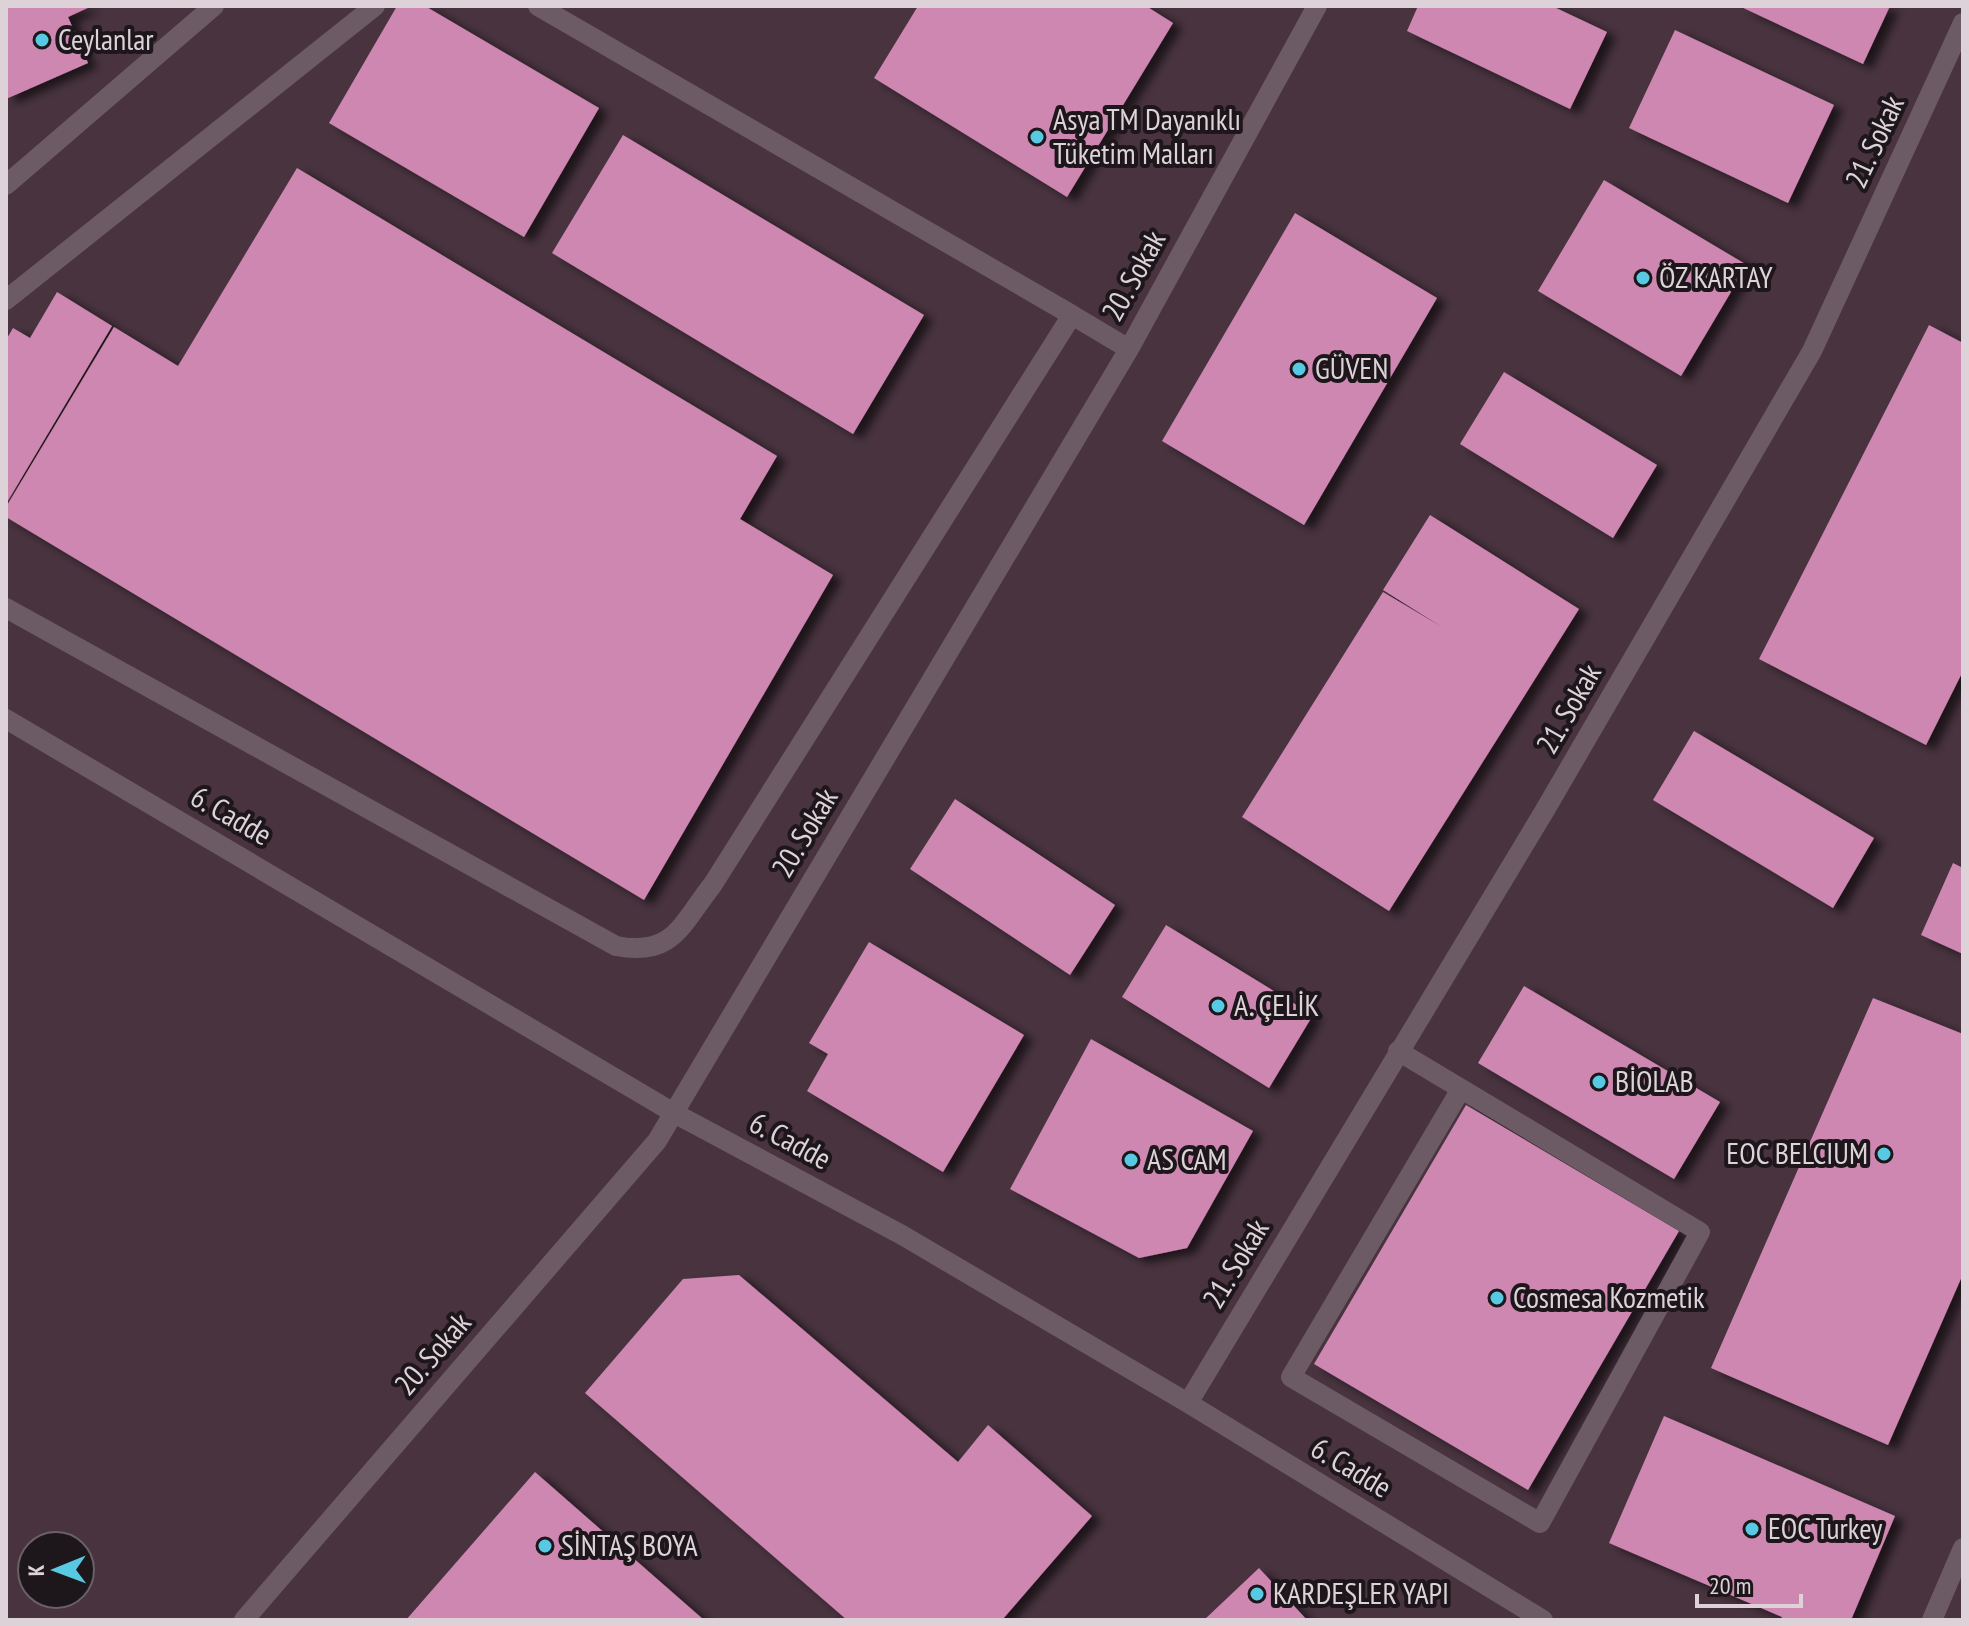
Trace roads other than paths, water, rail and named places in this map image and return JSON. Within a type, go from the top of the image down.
[{"type":"street","points":[[6,185],[214,6]]},
{"type":"street","points":[[6,300],[375,6]]},
{"type":"street","points":[[538,6],[1129,349]]},
{"type":"street","name":"20. Sokak","points":[[244,1620],[657,1141],[1129,349],[1317,6]]},
{"type":"street","name":"21. Sokak","points":[[1188,1403],[1545,810],[1812,351],[1963,23]]},
{"type":"street","points":[[6,608],[616,946],[641,951],[667,943],[713,884],[1072,315]]},
{"type":"street","name":"6. Cadde","points":[[6,719],[674,1113],[902,1235],[1188,1403],[1543,1620]]},
{"type":"street","points":[[1398,1051],[1700,1232],[1540,1523],[1291,1377],[1461,1089]]},
{"type":"street","points":[[1932,1620],[1963,1548]]},
{"type":"place","name":"Ceylanlar","points":[[42,40]]},
{"type":"place","name":"Asya TM Dayanıklı Tüketim Malları","points":[[1037,137]]},
{"type":"place","name":"ÖZ KARTAY","points":[[1643,278]]},
{"type":"place","name":"GÜVEN","points":[[1299,369]]},
{"type":"place","name":"A. ÇELİK","points":[[1218,1006]]},
{"type":"place","name":"BİOLAB","points":[[1599,1082]]},
{"type":"place","name":"EOC BELCIUM","points":[[1884,1154]]},
{"type":"place","name":"AS CAM","points":[[1131,1160]]},
{"type":"place","name":"Cosmesa Kozmetik","points":[[1497,1298]]},
{"type":"place","name":"EOC Turkey","points":[[1752,1529]]},
{"type":"place","name":"SİNTAŞ BOYA","points":[[545,1546]]},
{"type":"place","name":"KARDEŞLER YAPI","points":[[1257,1594]]}]
